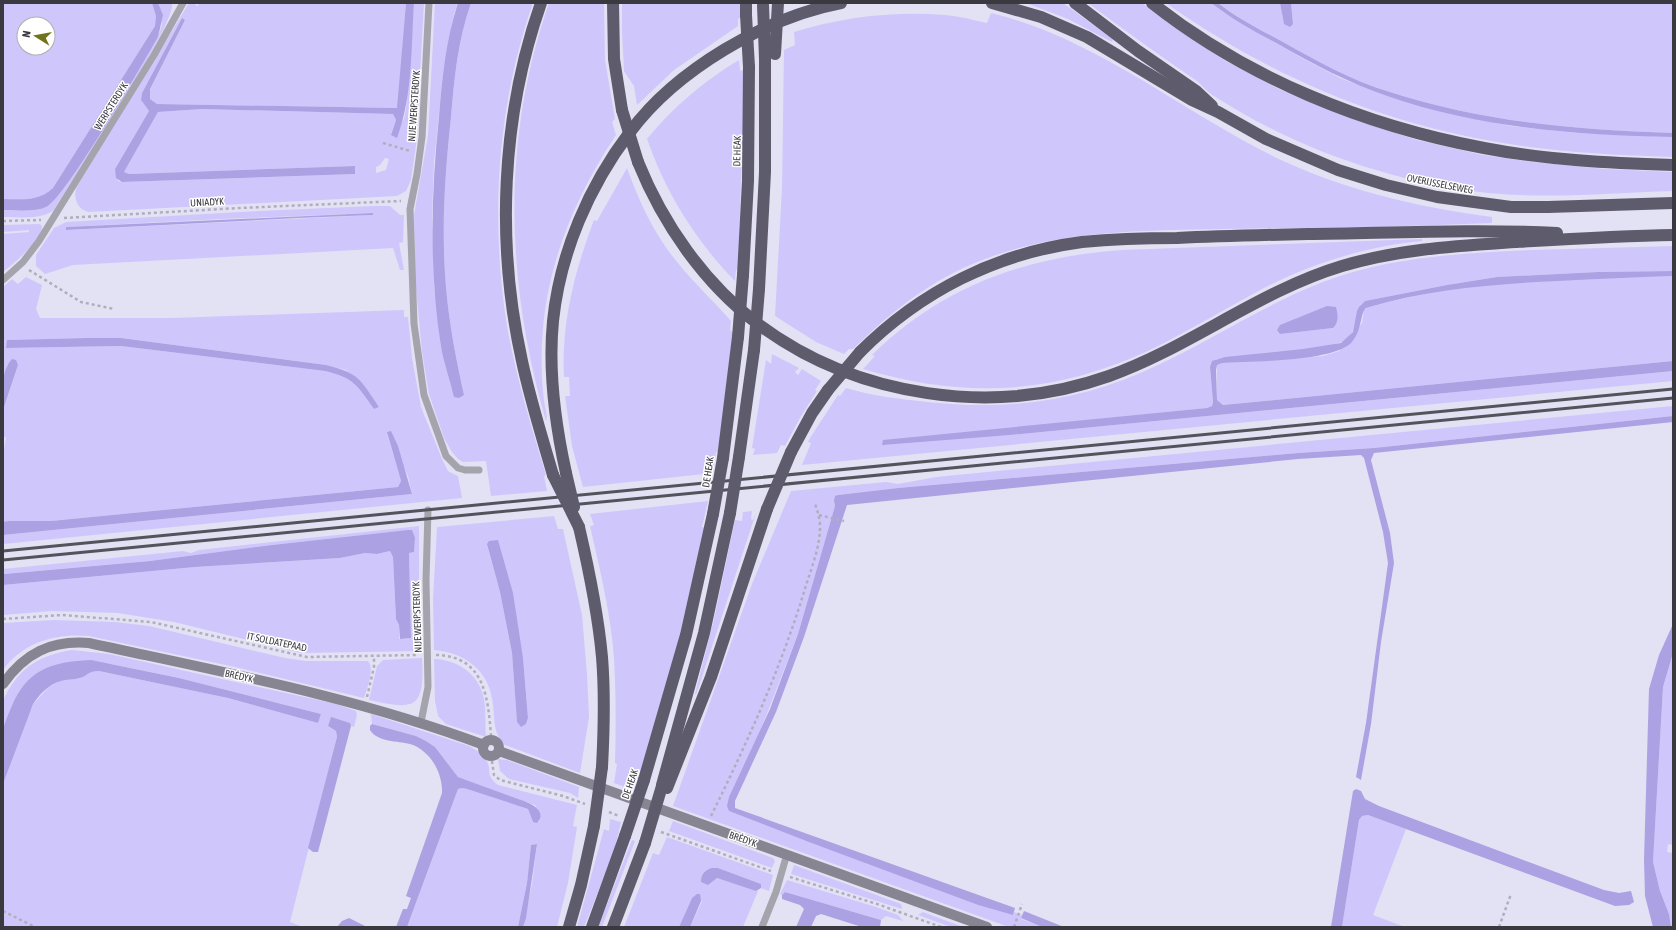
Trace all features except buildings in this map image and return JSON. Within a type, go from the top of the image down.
[{"type":"highway","points":[[541,3],[518,86],[509,145],[506,209],[507,247],[511,294],[522,361],[553,474],[579,527]]},
{"type":"highway","points":[[612,3],[614,59],[622,110],[638,162],[652,196],[687,252],[722,291],[756,323],[809,355],[858,376],[906,390],[957,397],[1005,397],[1033,394],[1082,384],[1107,376],[1154,357],[1292,285],[1340,267],[1364,260],[1416,250],[1441,247],[1619,236],[1673,235]]},
{"type":"highway","points":[[665,787],[704,633],[730,513],[739,457],[754,350],[759,289],[765,172],[765,83],[778,3]]},
{"type":"highway","points":[[569,927],[583,878],[594,826],[602,767],[604,704],[602,656],[595,604],[566,473],[553,399],[552,345],[554,319],[564,265],[572,241],[591,196],[609,163],[631,131],[675,86],[716,55],[773,24],[808,11],[842,3]]},
{"type":"highway","points":[[992,3],[1041,17],[1087,37],[1192,100],[1218,112]]},
{"type":"highway","points":[[1075,3],[1138,51],[1196,91],[1218,112]]},
{"type":"highway","points":[[1152,3],[1198,35],[1261,72],[1319,99],[1397,127],[1484,148],[1534,156],[1598,162],[1673,165]]},
{"type":"highway","points":[[763,4],[770,56]]},
{"type":"highway","name":"DE HEAK","points":[[592,927],[644,780],[686,635],[714,514],[723,458],[744,275],[748,181],[749,67],[746,9]]},
{"type":"highway","name":"OVERIJSSELSEWEG","points":[[1218,112],[1266,139],[1313,161],[1386,185],[1437,197],[1511,207],[1673,203]]},
{"type":"highway","points":[[613,927],[665,787],[711,677],[767,509],[791,452],[812,413],[828,390],[860,352],[885,328],[911,308],[972,273],[1025,254],[1081,242],[1121,239],[1507,230],[1619,236]]},
{"type":"street","name":"BRÉDYK","points":[[3,684],[13,669],[26,658],[48,646],[72,642],[88,643],[233,674],[365,706],[488,743]]},
{"type":"street","points":[[488,743],[498,743],[496,753],[485,753],[488,743]]},
{"type":"street","name":"BRÉDYK","points":[[496,753],[787,854],[987,927]]},
{"type":"lane","name":"WERPSTERDYK","points":[[3,280],[20,264],[39,241],[154,55],[183,3]]},
{"type":"lane","name":"NIJE WERPSTERDYK","points":[[429,3],[420,154],[410,210],[414,324],[424,394],[446,456],[458,468],[465,470],[479,470]]},
{"type":"lane","name":"NIJE WERPSTERDYK","points":[[421,722],[428,686],[426,580],[428,510]]},
{"type":"lane","points":[[762,927],[787,854]]},
{"type":"path","points":[[383,143],[420,154]]},
{"type":"path","name":"UNIADYK","points":[[3,221],[231,208],[411,201]]},
{"type":"path","points":[[20,264],[81,302],[114,309]]},
{"type":"path","points":[[706,826],[756,723],[787,646],[816,553],[820,528],[819,515],[815,504]]},
{"type":"path","points":[[819,515],[843,520]]},
{"type":"path","name":"IT SOLDATEPAAD","points":[[3,619],[62,615],[116,618],[151,622],[307,657],[428,654],[458,659],[475,672],[488,696],[488,743]]},
{"type":"path","points":[[365,706],[372,681],[374,656]]},
{"type":"path","points":[[496,753],[493,772],[500,780],[563,796],[590,805]]},
{"type":"path","points":[[604,811],[626,819]]},
{"type":"path","points":[[655,830],[717,853],[877,904],[941,927]]},
{"type":"path","points":[[1499,927],[1511,894]]},
{"type":"path","points":[[1014,927],[1022,904]]},
{"type":"path","points":[[3,911],[35,927]]},
{"type":"shaded area","points":[[3,3],[152,3],[156,16],[155,26],[53,188],[42,196],[23,199],[3,199]]},
{"type":"shaded area","points":[[152,3],[158,3],[163,15],[158,37],[104,129],[69,181],[56,198],[42,209],[3,210],[3,199],[36,198],[42,196],[53,188],[155,26],[156,16]]},
{"type":"shaded area","points":[[158,3],[172,3],[169,16],[158,40],[121,104],[54,210],[37,217],[3,217],[3,210],[45,208],[72,177],[158,37],[162,25]]},
{"type":"shaded area","points":[[189,3],[194,3],[197,6],[200,3],[406,3],[398,108],[157,104],[150,99],[150,89],[185,20],[182,18],[142,93],[141,100],[149,111],[115,169],[118,181],[122,182],[355,174],[355,166],[129,174],[124,172],[158,112],[202,109],[393,114],[396,120],[391,134],[404,119],[406,108],[414,3],[424,3],[416,145],[411,180],[406,191],[397,196],[88,212],[81,208],[76,202],[75,194],[77,186]],"holes":[[[385,158],[389,159],[386,170],[376,173],[376,167],[380,165]]]},
{"type":"shaded area","points":[[406,3],[414,3],[412,54],[406,105],[397,138],[391,135],[396,120],[393,114],[202,109],[158,112],[124,172],[129,174],[355,166],[355,174],[122,182],[116,178],[115,169],[149,111],[141,100],[142,93],[182,18],[185,20],[150,89],[150,99],[157,104],[397,108]]},
{"type":"shaded area","points":[[435,3],[458,3],[454,14],[443,75],[434,162],[432,217],[434,287],[441,348],[464,395],[449,314],[444,244],[444,202],[447,159],[457,59],[471,3],[533,3],[511,81],[504,122],[498,204],[499,245],[507,326],[524,401],[546,475],[544,476],[547,491],[491,496],[486,461],[463,462],[452,452],[444,438],[429,394],[422,352],[415,278],[414,215],[428,136]]},
{"type":"shaded area","points":[[458,3],[471,3],[457,59],[445,180],[444,244],[449,314],[464,395],[459,398],[454,397],[441,347],[434,290],[432,232],[436,146],[445,59],[450,31]]},
{"type":"shaded area","points":[[549,3],[604,3],[605,60],[615,119],[612,122],[616,135],[587,184],[575,209],[564,235],[549,288],[544,316],[542,351],[542,380],[547,414],[546,421],[533,369],[523,317],[517,264],[514,212],[516,159],[523,107],[533,55]]},
{"type":"shaded area","points":[[622,3],[740,3],[741,17],[738,19],[738,26],[674,70],[637,105],[634,86],[624,71]]},
{"type":"shaded area","points":[[1026,3],[1063,3],[1113,39],[1112,42],[1068,19]]},
{"type":"shaded area","points":[[1088,3],[1142,3],[1224,60],[1279,89],[1361,122],[1417,140],[1483,155],[1533,162],[1605,169],[1673,172],[1673,191],[1557,196],[1488,193],[1416,181],[1345,160],[1311,147],[1245,115],[1214,96],[1197,81]]},
{"type":"shaded area","points":[[1166,3],[1211,3],[1223,12],[1300,57],[1340,78],[1387,96],[1450,113],[1511,126],[1577,133],[1673,137],[1673,157],[1602,154],[1509,144],[1443,131],[1401,119],[1318,89],[1279,71],[1203,28]]},
{"type":"shaded area","points":[[1211,3],[1218,3],[1250,24],[1348,76],[1376,87],[1425,102],[1460,111],[1530,123],[1601,130],[1673,133],[1673,137],[1565,132],[1528,128],[1457,116],[1422,107],[1373,91],[1331,73],[1252,30]]},
{"type":"shaded area","points":[[1218,3],[1280,3],[1284,24],[1293,24],[1291,3],[1673,3],[1673,133],[1601,130],[1530,123],[1460,111],[1425,102],[1376,87],[1335,70],[1250,24]]},
{"type":"shaded area","points":[[1280,3],[1291,3],[1293,24],[1290,27],[1284,24]]},
{"type":"shaded area","points":[[991,13],[1027,24],[1096,54],[1129,72],[1226,131],[1259,149],[1314,174],[1402,201],[1492,217],[1492,223],[1352,228],[1255,228],[1119,232],[1043,242],[1019,248],[970,265],[937,282],[907,302],[853,349],[849,349],[844,354],[816,342],[775,316],[782,188],[784,50],[795,45],[794,32],[831,22],[869,16],[926,14],[956,16],[987,23]]},
{"type":"shaded area","points":[[739,60],[740,71],[743,70],[744,145],[742,149],[738,271],[736,269],[735,281],[707,249],[683,215],[663,178],[647,139],[678,105],[701,86]]},
{"type":"shaded area","points":[[627,168],[652,226],[670,254],[731,321],[730,330],[736,335],[718,452],[716,452],[713,473],[583,487],[572,446],[565,396],[570,396],[569,377],[564,377],[567,317],[575,277],[594,220],[597,221]]},
{"type":"shaded area","points":[[390,206],[400,215],[404,215],[403,242],[399,243],[404,270],[400,270],[393,248],[73,265],[45,274],[36,266],[36,255],[54,228],[66,222],[240,212]],"holes":[[[373,213],[373,215],[67,230],[66,227]]]},
{"type":"shaded area","points":[[373,213],[373,215],[66,230],[66,227]]},
{"type":"shaded area","points":[[40,224],[42,226],[41,232],[33,244],[3,272],[3,234],[29,232],[29,230],[3,232],[3,225]]},
{"type":"shaded area","points":[[1422,239],[1422,241],[1402,243],[1361,251],[1321,263],[1264,288],[1150,350],[1114,365],[1079,376],[1043,384],[1008,388],[973,388],[937,385],[901,379],[863,369],[875,356],[872,355],[899,331],[927,310],[956,293],[987,279],[1019,268],[1052,260],[1122,250]]},
{"type":"shaded area","points":[[1673,246],[1673,271],[1598,272],[1497,277],[1365,301],[1361,305],[1351,335],[1347,339],[1338,343],[1306,350],[1217,359],[1210,367],[1213,402],[1212,406],[1207,408],[882,441],[1010,435],[1673,371],[1673,381],[802,465],[811,443],[808,442],[810,438],[838,395],[840,396],[846,388],[886,397],[957,404],[1016,404],[1045,400],[1074,395],[1130,377],[1181,354],[1295,294],[1343,275],[1366,269],[1436,256],[1484,252]],"holes":[[[1337,312],[1337,320],[1333,328],[1280,334]]]},
{"type":"shaded area","points":[[1673,271],[1673,276],[1509,284],[1461,288],[1413,296],[1366,308],[1364,310],[1355,339],[1341,349],[1326,354],[1309,357],[1270,361],[1222,363],[1217,365],[1216,370],[1217,400],[1223,405],[1673,361],[1673,371],[1010,435],[882,445],[883,440],[1207,408],[1212,406],[1213,402],[1210,367],[1212,361],[1225,357],[1303,349],[1341,343],[1353,332],[1357,311],[1365,301],[1497,277],[1598,272]]},
{"type":"shaded area","points":[[1673,276],[1673,361],[1223,405],[1217,400],[1217,365],[1222,363],[1323,356],[1339,351],[1362,323],[1364,310],[1366,308],[1404,298],[1442,291],[1518,282],[1557,279]]},
{"type":"shaded area","points":[[26,277],[42,285],[36,309],[40,318],[172,318],[404,310],[404,317],[408,317],[412,358],[421,407],[448,471],[458,476],[462,498],[3,544],[3,535],[412,494],[408,476],[387,433],[401,481],[398,487],[51,521],[3,522],[3,455],[6,437],[3,437],[3,410],[18,365],[7,365],[3,383],[3,287],[12,279],[18,284]],"holes":[[[121,338],[326,365],[346,370],[379,407],[374,409],[359,388],[349,380],[325,371],[121,346],[6,348],[8,340]]]},
{"type":"shaded area","points":[[1327,306],[1336,307],[1338,318],[1333,328],[1280,334],[1277,330],[1280,325]]},
{"type":"shaded area","points":[[121,338],[326,365],[346,371],[358,378],[379,407],[374,409],[359,388],[349,380],[325,371],[121,346],[6,348],[7,340]]},
{"type":"shaded area","points":[[772,354],[799,368],[795,372],[798,375],[802,369],[821,381],[815,390],[817,391],[785,446],[781,445],[777,453],[753,455],[755,449],[752,448],[766,360],[771,364]]},
{"type":"shaded area","points":[[12,359],[16,360],[18,365],[3,410],[4,376],[8,364]]},
{"type":"shaded area","points":[[1673,406],[1673,416],[1374,448],[1298,453],[898,488],[838,495],[834,501],[835,506],[798,634],[729,811],[978,905],[1013,915],[1014,912],[1022,915],[1021,919],[1042,927],[1009,927],[673,806],[752,584],[791,491],[886,482],[898,484],[936,477]]},
{"type":"shaded area","points":[[1673,416],[1673,422],[1374,453],[1371,460],[1390,533],[1394,563],[1381,642],[1371,724],[1361,780],[1356,777],[1366,723],[1388,563],[1383,532],[1364,458],[1361,455],[1298,459],[847,505],[804,637],[776,712],[735,801],[735,808],[1015,908],[1013,915],[978,905],[729,811],[727,806],[729,797],[770,709],[798,634],[835,506],[835,496],[898,488],[1298,453],[1374,448]]},
{"type":"shaded area","points":[[391,431],[398,446],[412,494],[3,535],[3,522],[9,521],[51,521],[398,487],[401,481],[387,432]]},
{"type":"shaded area","points":[[708,501],[702,527],[705,528],[683,632],[642,772],[639,772],[633,790],[614,783],[617,764],[615,763],[616,724],[613,642],[605,592],[590,526],[594,525],[590,514]]},
{"type":"shaded area","points":[[752,511],[751,519],[753,520],[756,513],[696,695],[735,520],[742,521],[743,512]]},
{"type":"shaded area","points":[[554,516],[558,529],[563,529],[582,615],[587,674],[589,717],[580,773],[505,745],[501,741],[496,731],[491,693],[487,682],[481,673],[466,660],[456,655],[434,650],[433,599],[437,527]],"holes":[[[487,545],[523,658],[528,718],[526,724],[517,722],[512,653],[500,592]]]},
{"type":"shaded area","points":[[419,526],[419,583],[422,651],[301,653],[174,622],[118,613],[52,611],[3,615],[3,585],[195,567],[340,558],[365,553],[377,554],[390,551],[393,557],[396,619],[399,625],[399,639],[411,638],[409,553],[414,552],[415,538],[401,531],[272,545],[150,561],[3,574],[3,569],[183,551],[191,553],[199,550]]},
{"type":"shaded area","points":[[412,530],[415,538],[414,552],[409,553],[411,638],[400,639],[399,625],[396,619],[393,557],[390,551],[377,554],[365,553],[340,558],[195,567],[3,585],[4,574],[150,561],[272,545]]},
{"type":"shaded area","points":[[498,540],[513,593],[523,658],[528,718],[526,724],[521,727],[517,722],[512,653],[500,592],[487,544],[489,541]]},
{"type":"shaded area","points":[[54,620],[115,622],[149,626],[285,658],[306,661],[368,661],[370,664],[371,674],[364,698],[235,667],[89,636],[77,635],[53,638],[30,646],[11,660],[3,670],[3,623]]},
{"type":"shaded area","points":[[1673,624],[1673,653],[1663,687],[1653,862],[1660,891],[1669,914],[1671,927],[1653,927],[1645,896],[1644,860],[1649,689],[1659,655]]},
{"type":"shaded area","points":[[72,650],[109,654],[336,704],[356,711],[357,715],[354,727],[351,726],[350,723],[331,718],[328,726],[336,731],[337,737],[290,922],[303,927],[3,927],[3,784],[33,704],[49,687],[60,681],[81,678],[90,671],[99,671],[228,698],[318,723],[321,714],[179,678],[111,664],[78,661],[10,712],[3,730],[4,700],[8,690],[19,676],[32,664],[39,660],[54,654]]},
{"type":"shaded area","points":[[1673,653],[1673,845],[1668,844],[1667,852],[1673,853],[1673,927],[1671,927],[1669,914],[1660,891],[1653,862],[1663,687]]},
{"type":"shaded area","points":[[422,658],[421,688],[418,697],[414,702],[406,705],[397,705],[369,700],[377,666],[383,660]]},
{"type":"shaded area","points":[[434,659],[459,665],[478,683],[482,690],[484,699],[486,737],[446,724],[438,716],[435,701]]},
{"type":"shaded area","points":[[91,660],[179,678],[321,714],[318,723],[228,698],[99,671],[92,672],[80,678],[63,680],[53,684],[36,700],[33,704],[3,784],[2,744],[4,728],[17,695],[33,676],[42,670],[64,663]]},
{"type":"shaded area","points":[[371,714],[469,746],[485,758],[489,767],[491,778],[498,785],[577,805],[573,826],[577,827],[568,883],[557,927],[523,927],[532,884],[537,844],[531,845],[527,883],[518,927],[407,927],[458,789],[467,789],[528,809],[533,822],[539,822],[540,813],[535,805],[458,777],[435,747],[416,736],[372,724]]},
{"type":"shaded area","points":[[331,717],[350,723],[351,726],[318,852],[313,852],[308,848],[337,737],[336,731],[328,726]]},
{"type":"shaded area","points":[[372,724],[416,736],[426,741],[435,747],[458,777],[528,803],[538,809],[541,815],[537,823],[533,822],[528,809],[467,789],[458,789],[407,927],[396,927],[403,909],[407,909],[411,898],[406,896],[442,793],[442,785],[438,770],[424,751],[410,744],[378,737],[370,730],[370,726]]},
{"type":"shaded area","points":[[498,759],[507,760],[579,787],[578,798],[570,793],[509,779],[500,771]]},
{"type":"shaded area","points":[[1356,789],[1361,791],[1365,799],[1379,806],[1604,890],[1619,893],[1631,891],[1634,902],[1629,905],[1615,906],[1368,815],[1362,816],[1359,820],[1342,927],[1331,927],[1353,791]]},
{"type":"shaded area","points":[[1368,815],[1406,829],[1373,915],[1405,927],[1342,927],[1359,820],[1362,816]]},
{"type":"shaded area","points":[[610,819],[621,822],[614,852],[584,927],[577,927],[604,829],[609,831]]},
{"type":"shaded area","points":[[673,821],[773,858],[775,861],[772,868],[669,831]]},
{"type":"shaded area","points":[[667,837],[773,875],[769,891],[761,888],[761,884],[718,868],[710,883],[717,878],[758,891],[743,927],[690,927],[702,901],[692,898],[679,927],[624,927],[653,853],[659,855]]},
{"type":"shaded area","points":[[632,840],[635,841],[602,927],[598,927]]},
{"type":"shaded area","points":[[537,844],[526,918],[523,927],[518,927],[527,883],[531,845]]},
{"type":"shaded area","points":[[794,865],[901,904],[902,909],[791,874]]},
{"type":"shaded area","points":[[712,868],[718,868],[761,884],[761,888],[756,891],[717,878],[708,885],[701,882],[704,873]]},
{"type":"shaded area","points":[[787,880],[876,907],[898,915],[903,921],[886,916],[881,920],[785,892],[782,895],[780,894]]},
{"type":"shaded area","points":[[785,892],[881,920],[880,927],[862,927],[821,914],[816,916],[811,927],[796,927],[804,909],[800,905],[782,899],[782,895]]},
{"type":"shaded area","points":[[697,894],[700,894],[701,901],[690,927],[679,927],[692,898]]},
{"type":"shaded area","points":[[1024,911],[1064,927],[1042,927],[1021,918]]},
{"type":"shaded area","points":[[923,912],[963,927],[951,927],[918,915]]},
{"type":"shaded area","points":[[349,918],[367,927],[337,927],[342,921]]},
{"type":"railway","points":[[3,551],[1673,389]]},
{"type":"railway","points":[[3,560],[1673,398]]}]
